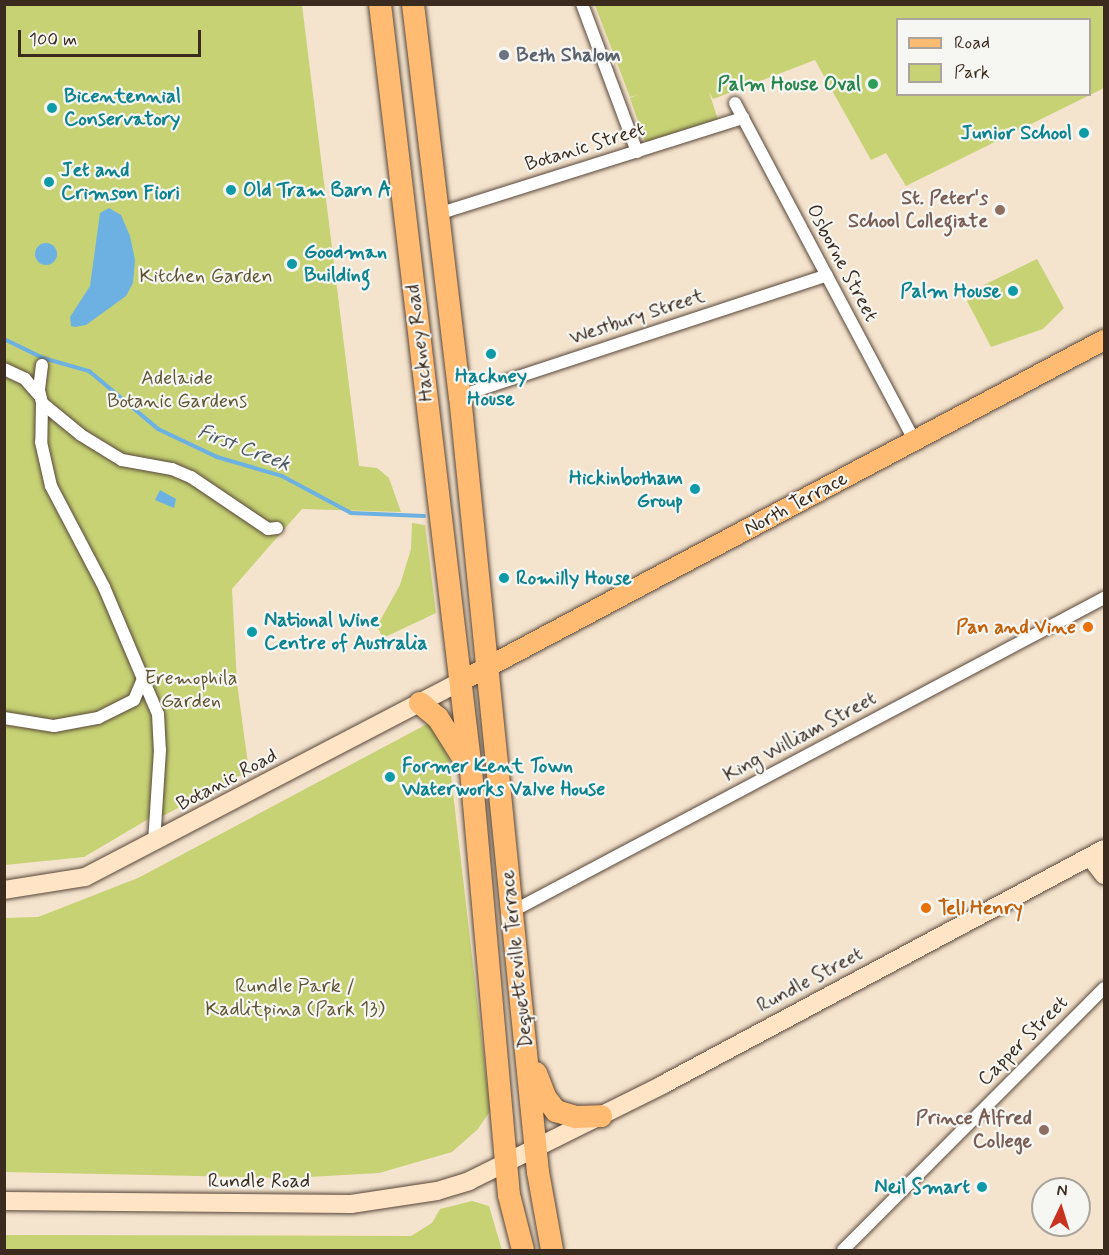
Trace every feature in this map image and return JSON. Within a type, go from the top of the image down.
[{"type":"highway","name":"Hackney Road","points":[[380,4],[461,681]]},
{"type":"highway","name":"Hackney Road","points":[[413,4],[460,396],[487,667]]},
{"type":"highway","points":[[435,460],[442,456],[463,430]]},
{"type":"highway","name":"Dequetteville Terrace","points":[[487,667],[536,1149],[552,1251]]},
{"type":"highway","name":"Dequetteville Terrace","points":[[461,681],[512,1220],[523,1251]]},
{"type":"highway","points":[[420,703],[438,718],[471,770]]},
{"type":"highway","points":[[484,916],[513,911]]},
{"type":"highway","points":[[525,1043],[545,1097],[556,1111],[576,1117],[601,1116]]},
{"type":"main road","name":"North Terrace","points":[[461,681],[1104,340]]},
{"type":"main road","name":"Botanic Road","points":[[4,890],[85,877],[154,844],[461,681]]},
{"type":"main road","points":[[1100,853],[1104,874]]},
{"type":"main road","name":"Rundle Street","points":[[536,1149],[1100,853]]},
{"type":"main road","name":"Rundle Road","points":[[4,1201],[351,1204],[437,1191],[536,1149]]},
{"type":"street","points":[[582,4],[637,152]]},
{"type":"street","name":"Osborne Street","points":[[735,103],[915,441]]},
{"type":"street","name":"Botanic Street","points":[[438,214],[743,118]]},
{"type":"street","name":"Westbury Street","points":[[460,396],[827,276]]},
{"type":"street","points":[[42,365],[41,442],[51,486],[104,587],[144,676],[155,708],[160,750],[154,844]]},
{"type":"street","points":[[4,369],[25,378],[41,399],[70,427],[114,457],[184,473],[214,489],[268,529],[277,528]]},
{"type":"street","name":"King William Street","points":[[513,911],[1104,598]]},
{"type":"street","points":[[121,709],[136,697],[144,676]]},
{"type":"street","points":[[4,717],[61,725],[138,704],[155,708]]},
{"type":"street","name":"Capper Street","points":[[843,1251],[1104,988]]},
{"type":"green space","name":"Adelaide Botanic Gardens","points":[[5,5],[302,5],[359,466],[377,468],[389,478],[401,512],[302,509],[232,589],[237,683],[249,771],[159,818],[150,818],[84,857],[5,865]]},
{"type":"green space","points":[[595,5],[1104,5],[1104,88],[1091,94],[1091,18],[896,18],[896,96],[1088,96],[906,186],[886,153],[871,160],[815,60],[713,99],[709,92],[718,120],[646,144],[630,98],[637,95],[630,97]]},
{"type":"green space","points":[[1037,259],[1064,308],[1043,329],[991,347],[967,301],[981,293],[984,285]]},
{"type":"green space","points":[[412,523],[425,525],[436,613],[383,638],[377,626],[400,585],[411,549]]},
{"type":"green space","name":"Rundle Park / Kadlitpina (Park 13)","points":[[429,723],[449,758],[490,1111],[478,1129],[452,1152],[379,1173],[291,1178],[5,1172],[4,918],[38,917],[138,878]]},
{"type":"green space","points":[[472,1201],[489,1206],[502,1250],[5,1250],[5,1235],[411,1236],[432,1223],[440,1209]]},
{"type":"water","points":[[109,208],[121,215],[130,236],[135,260],[133,283],[126,296],[86,325],[71,326],[70,317],[90,286],[100,213]]},
{"type":"water","points":[[46,243],[54,246],[57,254],[54,262],[46,265],[38,262],[35,254],[38,246]]},
{"type":"water","points":[[160,490],[176,499],[174,508],[155,500]]},
{"type":"waterway","name":"First Creek","points":[[4,339],[43,358],[89,371],[158,429],[217,457],[282,476],[351,513],[424,516]]},
{"type":"place","name":"Beth Shalom","points":[[504,55]]},
{"type":"place","name":"Palm House Oval","points":[[873,84]]},
{"type":"place","name":"Bicentennial Conservatory","points":[[52,108]]},
{"type":"place","name":"Junior School","points":[[1084,133]]},
{"type":"place","name":"Jet and Crimson Fiori","points":[[49,182]]},
{"type":"place","name":"Old Tram Barn A","points":[[231,190]]},
{"type":"place","name":"St. Peter's School Collegiate","points":[[1000,210]]},
{"type":"place","name":"Goodman Building","points":[[292,264]]},
{"type":"place","name":"Palm House","points":[[1013,291]]},
{"type":"place","name":"Hackney House","points":[[491,354]]},
{"type":"place","name":"Hickinbotham Group","points":[[695,489]]},
{"type":"place","name":"Romilly House","points":[[504,578]]},
{"type":"place","name":"Pan and Vine","points":[[1088,627]]},
{"type":"place","name":"National Wine Centre of Australia","points":[[252,632]]},
{"type":"place","name":"Former Kent Town Waterworks Valve House","points":[[390,777]]},
{"type":"place","name":"Tell Henry","points":[[926,908]]},
{"type":"place","name":"Prince Alfred College","points":[[1044,1130]]},
{"type":"place","name":"Neil Smart","points":[[982,1187]]},
{"type":"park label","name":"Kitchen Garden","points":[[206,276]]},
{"type":"park label","name":"Eremophila Garden","points":[[191,690]]}]
